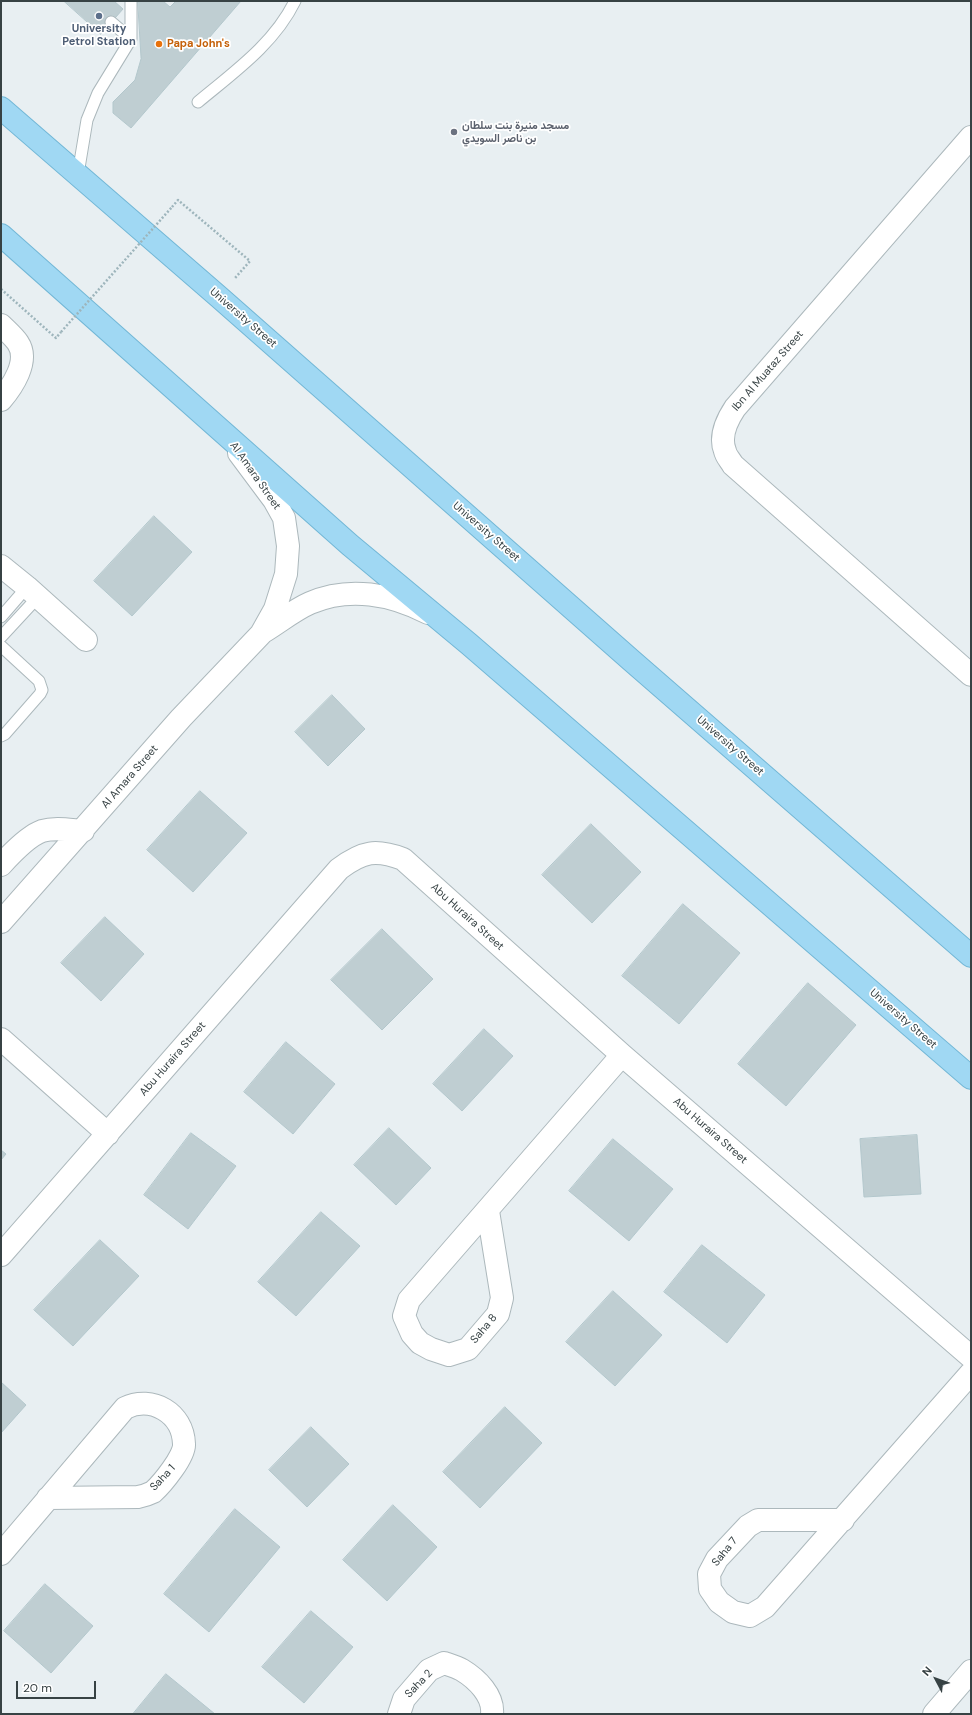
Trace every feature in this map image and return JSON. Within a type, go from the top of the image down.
[{"type":"main road","name":"University Street","points":[[1,108],[971,956]]},
{"type":"main road","name":"University Street","points":[[1,235],[350,545],[469,644],[971,1078]]},
{"type":"street","name":"Ibn Al Muataz Street","points":[[971,137],[735,408],[728,419],[723,434],[724,450],[733,465],[971,675]]},
{"type":"street","points":[[1,325],[19,344],[22,358],[18,373],[1,400]]},
{"type":"street","name":"Al Amara Street","points":[[224,432],[274,500],[284,518],[288,546],[286,574],[275,609],[261,634]]},
{"type":"street","points":[[1,566],[86,640]]},
{"type":"street","name":"Al Amara Street","points":[[1,922],[83,831],[181,718],[261,634],[310,603],[341,593],[357,593],[395,599],[416,606],[435,616],[469,644]]},
{"type":"street","points":[[1,865],[24,843],[42,831],[60,829],[83,831]]},
{"type":"street","name":"Abu Huraira Street","points":[[1,1255],[340,869],[354,858],[370,853],[386,853],[404,859],[622,1055],[971,1357]]},
{"type":"street","points":[[1,1039],[108,1134]]},
{"type":"street","name":"Saha 8","points":[[488,1211],[502,1298],[498,1314],[468,1349],[449,1355],[431,1350],[420,1343],[412,1334],[404,1316],[409,1300],[488,1211],[622,1055]]},
{"type":"street","name":"Saha 7","points":[[843,1520],[758,1520],[748,1526],[717,1559],[709,1574],[710,1589],[719,1602],[733,1612],[750,1616],[765,1607],[843,1520],[971,1373]]},
{"type":"street","name":"Saha 1","points":[[1,1554],[48,1498],[125,1408],[135,1403],[156,1405],[170,1413],[180,1428],[184,1445],[178,1462],[152,1492],[138,1497],[48,1498]]},
{"type":"street","name":"Saha 2","points":[[399,1714],[404,1699],[429,1670],[444,1663],[462,1670],[481,1685],[492,1701],[492,1714]]},
{"type":"street","points":[[934,1714],[971,1671]]},
{"type":"lane","points":[[78,174],[87,120],[98,93],[131,39],[130,1]]},
{"type":"lane","points":[[198,102],[257,54],[288,16],[295,1]]},
{"type":"lane","points":[[112,22],[131,39]]},
{"type":"lane","points":[[1,616],[32,592]]},
{"type":"lane","points":[[1,637],[32,592]]},
{"type":"lane","points":[[1,646],[39,681],[42,690],[5,734],[1,736]]},
{"type":"path","points":[[1,289],[56,338],[178,200],[250,261]]},
{"type":"building","name":"University Petrol Station","points":[[64,1],[114,1],[123,9],[101,34]]},
{"type":"building","points":[[138,1],[163,1],[170,7],[176,1],[241,1],[131,128],[113,113],[113,102],[135,80],[141,59]]},
{"type":"building","points":[[154,516],[192,552],[132,616],[94,581]]},
{"type":"building","points":[[332,695],[365,729],[328,766],[295,732]]},
{"type":"building","points":[[200,791],[247,833],[193,892],[147,850]]},
{"type":"building","points":[[591,824],[641,872],[592,923],[542,875]]},
{"type":"building","points":[[683,904],[740,953],[679,1024],[622,976]]},
{"type":"building","points":[[105,917],[144,954],[101,1001],[61,963]]},
{"type":"building","points":[[382,929],[433,979],[382,1030],[331,980]]},
{"type":"building","points":[[808,983],[856,1025],[786,1106],[738,1064]]},
{"type":"building","points":[[484,1029],[513,1056],[462,1111],[433,1084]]},
{"type":"building","points":[[286,1042],[335,1084],[293,1134],[244,1092]]},
{"type":"building","points":[[389,1128],[431,1168],[396,1205],[354,1165]]},
{"type":"building","points":[[191,1133],[236,1166],[188,1229],[144,1195]]},
{"type":"building","points":[[917,1135],[921,1194],[864,1197],[860,1139]]},
{"type":"building","points":[[613,1139],[673,1189],[629,1241],[569,1191]]},
{"type":"building","points":[[1,1150],[6,1154],[1,1160]]},
{"type":"building","points":[[321,1212],[360,1246],[296,1316],[258,1282]]},
{"type":"building","points":[[100,1240],[139,1276],[73,1346],[34,1310]]},
{"type":"building","points":[[702,1245],[765,1295],[727,1343],[664,1292]]},
{"type":"building","points":[[613,1291],[662,1335],[615,1386],[566,1342]]},
{"type":"building","points":[[1,1382],[26,1405],[1,1433]]},
{"type":"building","points":[[505,1407],[542,1443],[480,1508],[443,1472]]},
{"type":"building","points":[[311,1427],[349,1464],[307,1507],[269,1470]]},
{"type":"building","points":[[393,1505],[437,1547],[387,1601],[343,1560]]},
{"type":"building","points":[[235,1509],[280,1547],[209,1632],[164,1594]]},
{"type":"building","points":[[45,1584],[93,1626],[51,1673],[4,1631]]},
{"type":"building","points":[[311,1611],[353,1647],[304,1703],[262,1667]]},
{"type":"building","points":[[166,1674],[215,1714],[133,1714]]},
{"type":"place","name":"University Petrol Station","points":[[99,16]]},
{"type":"place","name":"Papa John's","points":[[159,44]]},
{"type":"place","name":"مسجد منيرة بنت سلطان بن ناصر السويدي","points":[[454,132]]}]
